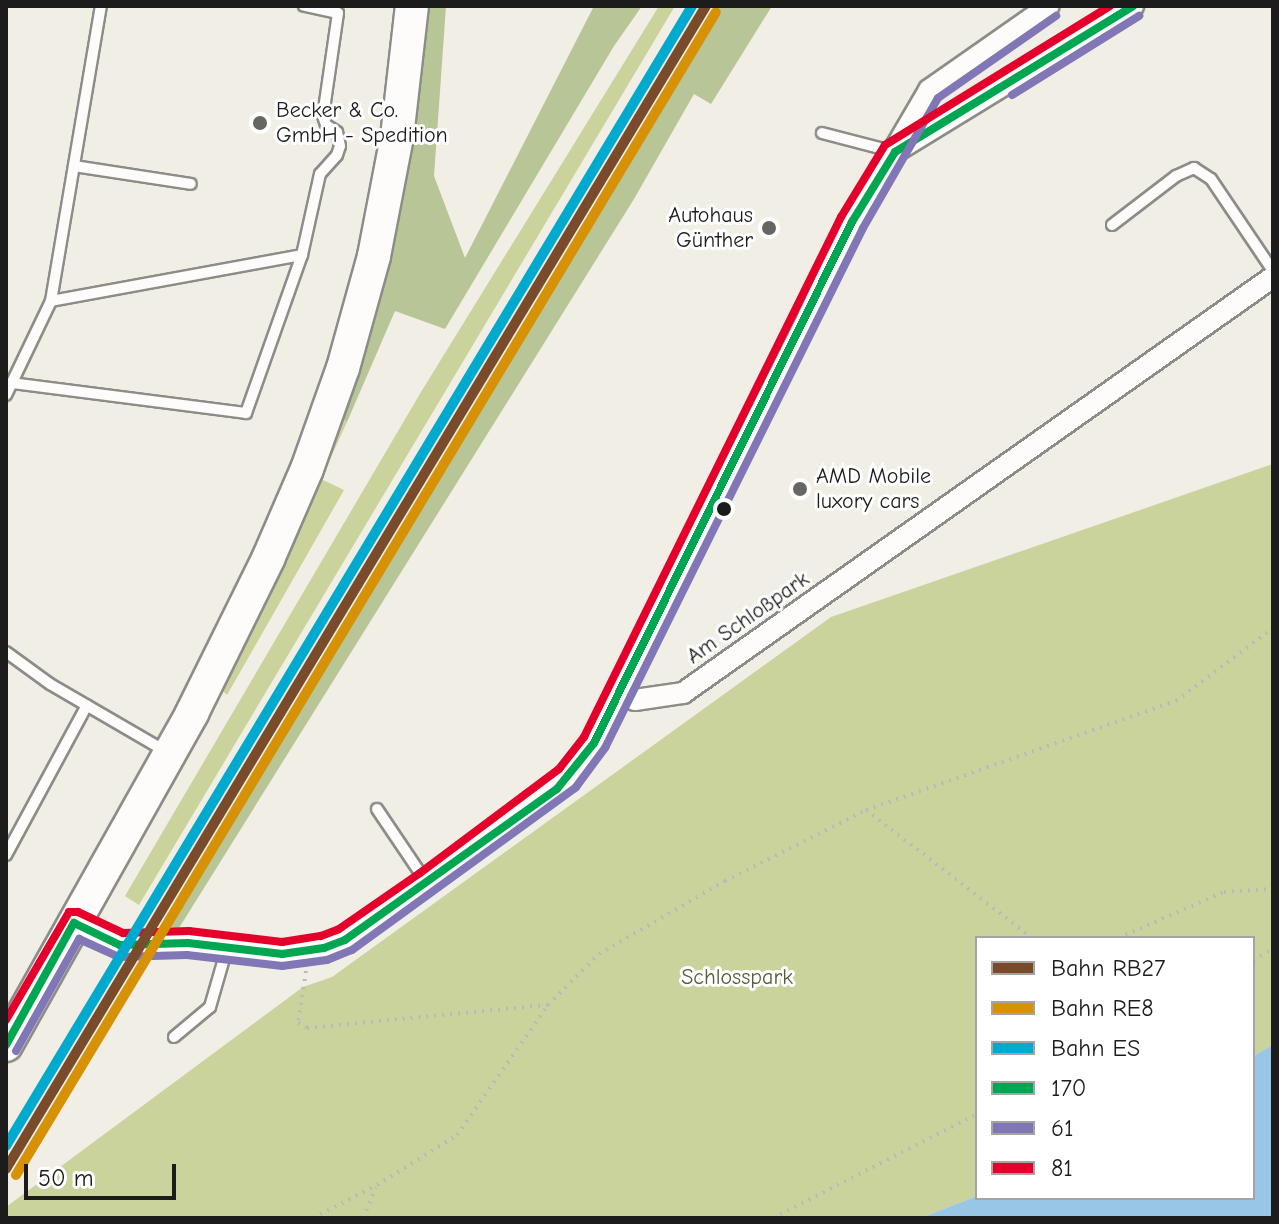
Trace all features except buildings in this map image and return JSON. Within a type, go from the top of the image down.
[{"type":"main road","points":[[6,1045],[169,753],[268,559],[307,469],[343,368],[387,197],[405,83],[412,6]]},
{"type":"street","points":[[74,923],[120,945],[188,943],[267,953],[309,952],[345,940],[568,778],[594,743],[809,315],[852,222],[929,90],[1049,6]]},
{"type":"street","points":[[895,152],[1133,6]]},
{"type":"street","name":"Am Schloßpark","points":[[618,693],[635,700],[683,693],[1273,274]]},
{"type":"lane","points":[[6,395],[51,301],[101,6]]},
{"type":"lane","points":[[12,383],[246,413],[302,255],[320,174],[337,155],[340,146],[337,132],[326,125],[323,116],[338,9],[304,6]]},
{"type":"lane","points":[[822,133],[895,152]]},
{"type":"lane","points":[[74,166],[191,184]]},
{"type":"lane","points":[[1112,225],[1176,176],[1194,168],[1211,179],[1273,274]]},
{"type":"lane","points":[[51,301],[302,255]]},
{"type":"lane","points":[[6,652],[169,753]]},
{"type":"lane","points":[[6,855],[87,705]]},
{"type":"lane","points":[[377,809],[427,883]]},
{"type":"lane","points":[[174,1037],[210,1007],[227,948]]},
{"type":"path","points":[[313,1218],[377,1185],[457,1135],[548,1005],[599,954],[725,881],[866,810],[1176,701],[1273,628]]},
{"type":"path","points":[[866,810],[1029,936]]},
{"type":"path","points":[[1123,936],[1224,892],[1273,889]]},
{"type":"path","points":[[1255,959],[1273,949]]},
{"type":"path","points":[[309,952],[298,1023],[307,1028],[548,1005]]},
{"type":"path","points":[[773,1218],[975,1115]]},
{"type":"path","points":[[363,1218],[377,1185]]},
{"type":"green space","points":[[425,6],[446,6],[434,176],[465,258],[594,6],[642,6],[614,46],[445,329],[395,311],[347,422],[337,416]]},
{"type":"green space","points":[[659,6],[675,6],[139,905],[125,896],[421,392]]},
{"type":"green space","points":[[717,6],[772,6],[711,104],[694,94],[634,199],[179,928],[164,927]]},
{"type":"green space","points":[[337,416],[347,422],[321,479],[344,490],[227,695],[220,688]]},
{"type":"green space","name":"Schlosspark","points":[[1273,464],[1273,1045],[1255,1055],[1255,936],[975,936],[975,1197],[921,1218],[6,1218],[6,1207],[303,987],[332,977],[831,617]]},
{"type":"water","points":[[1273,1045],[1273,1218],[921,1218],[975,1197],[975,1200],[1255,1200],[1255,1055]]},
{"type":"rail line","name":"ES","points":[[6,1146],[692,6]]},
{"type":"rail line","name":"RB27","points":[[6,1169],[706,6]]},
{"type":"rail line","name":"RE8","points":[[16,1175],[716,12]]},
{"type":"transit line","name":"81","points":[[6,1020],[69,912],[78,912],[123,933],[189,931],[282,942],[321,936],[339,929],[420,873],[559,769],[584,737],[841,217],[885,145],[1110,6]]},
{"type":"transit line","name":"170","points":[[74,923],[120,945],[188,943],[282,954],[324,948],[345,940],[557,789],[594,743],[852,222],[895,152],[1133,6]]},
{"type":"transit line","name":"61","points":[[16,1051],[79,939],[119,957],[187,955],[282,966],[327,960],[352,950],[576,787],[605,748],[863,228],[938,98],[1056,16]]},
{"type":"transit line","name":"61","points":[[1012,95],[1139,16]]},
{"type":"transit line","name":"170","points":[[6,1045],[74,923]]},
{"type":"place","name":"Becker & Co. GmbH - Spedition","points":[[260,123]]},
{"type":"place","name":"Autohaus Günther","points":[[769,228]]},
{"type":"place","name":"AMD Mobile luxory cars","points":[[800,489]]}]
